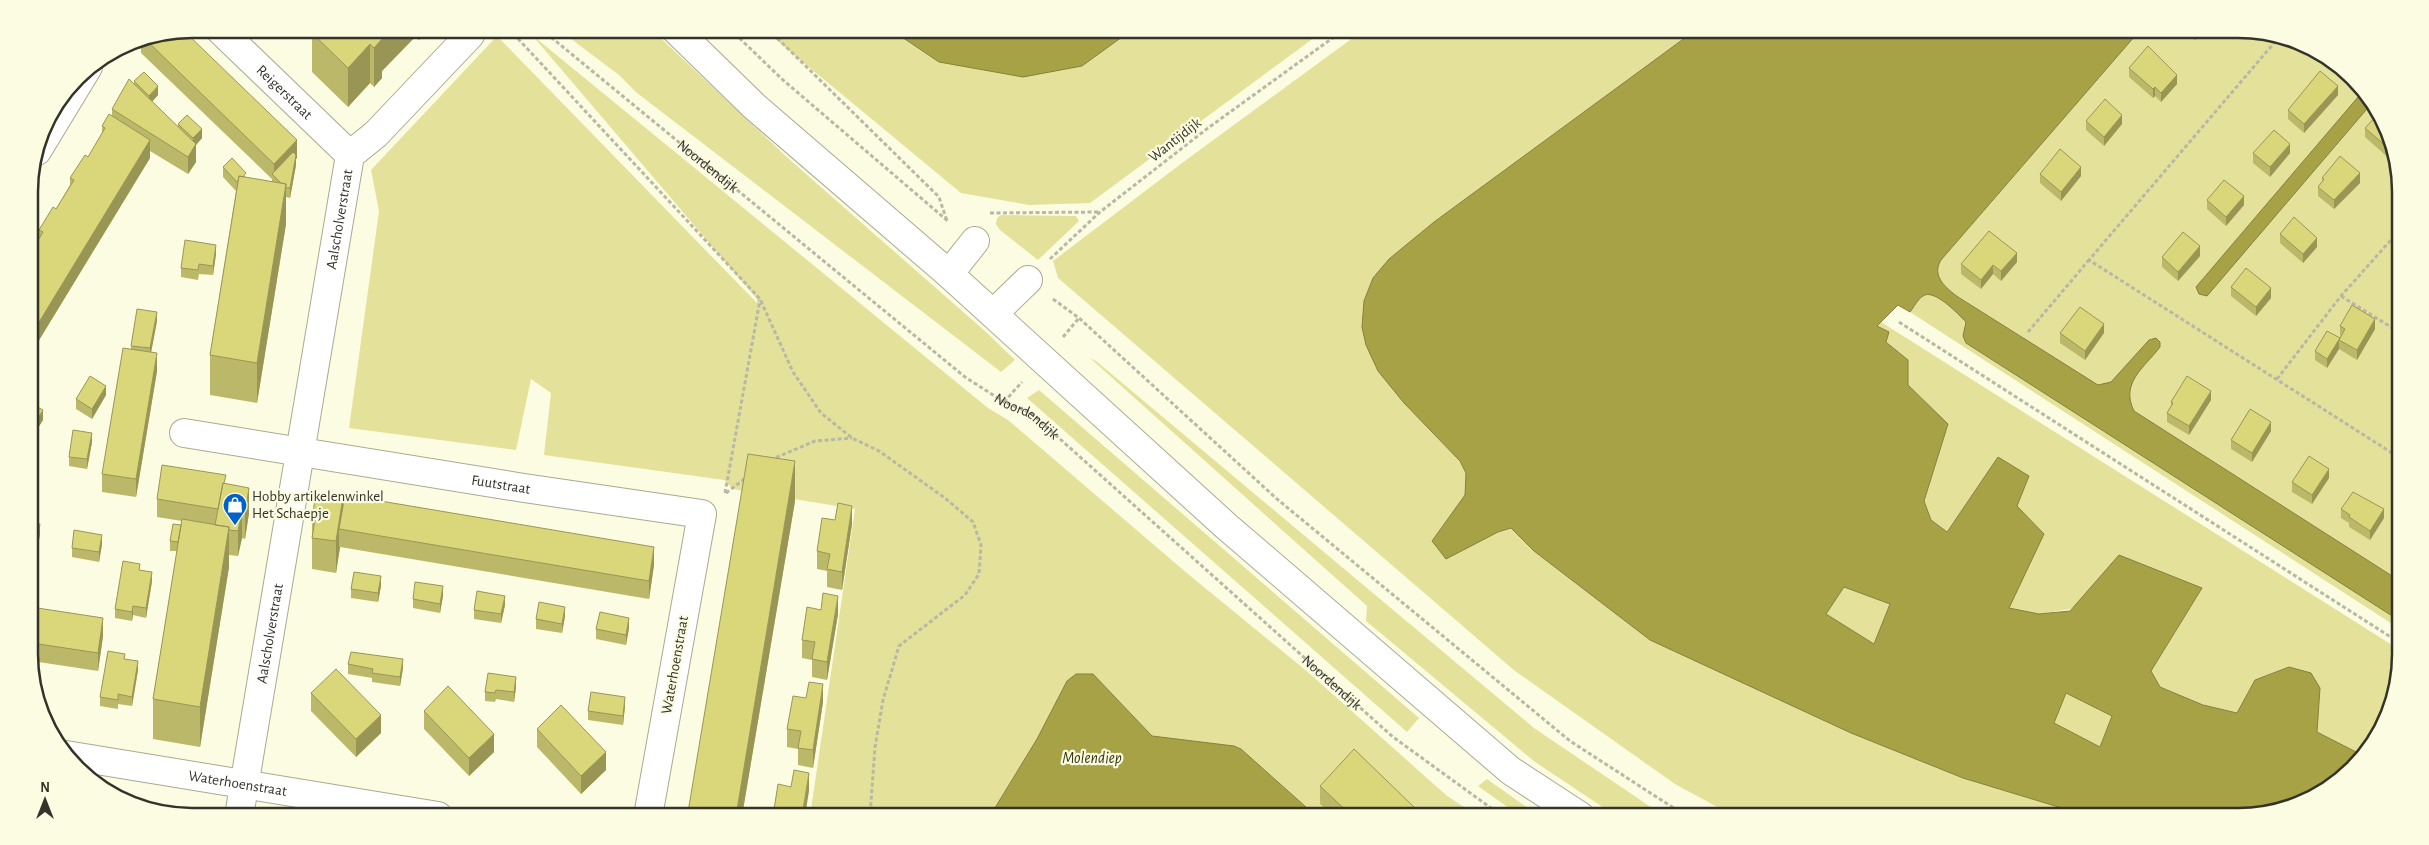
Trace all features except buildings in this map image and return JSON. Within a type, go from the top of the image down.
[{"type":"street","name":"Reigerstraat","points":[[228,38],[350,155]]},
{"type":"street","name":"Aalscholverstraat","points":[[240,808],[350,155],[376,134],[468,38]]},
{"type":"street","points":[[684,38],[754,106],[994,313],[1226,526],[1511,771],[1567,807]]},
{"type":"street","points":[[51,128],[70,97]]},
{"type":"street","points":[[949,274],[975,241]]},
{"type":"street","points":[[994,313],[1028,280]]},
{"type":"street","points":[[184,433],[299,452]]},
{"type":"street","name":"Fuutstraat","points":[[299,452],[702,514]]},
{"type":"street","name":"Waterhoenstraat","points":[[649,808],[702,514]]},
{"type":"street","name":"Waterhoenstraat","points":[[78,757],[387,808]]},
{"type":"path","name":"Wantijdijk","points":[[1028,280],[1100,212],[1208,128],[1333,37]]},
{"type":"path","points":[[517,38],[760,299],[793,372],[820,413],[852,438],[879,451],[946,498],[973,522],[981,545],[979,574],[965,596],[900,646],[883,700],[878,728],[871,808]]},
{"type":"path","name":"Noordendijk","points":[[552,38],[965,376],[1004,402],[1030,413],[1393,737],[1490,807]]},
{"type":"path","points":[[739,38],[783,80],[948,221]]},
{"type":"path","points":[[777,38],[939,197],[948,221]]},
{"type":"path","points":[[2028,332],[2274,42]]},
{"type":"path","points":[[986,214],[1100,212]]},
{"type":"path","points":[[948,221],[957,219]]},
{"type":"path","points":[[2277,379],[2341,296],[2392,239]]},
{"type":"path","points":[[2089,260],[2392,453]]},
{"type":"path","points":[[2341,296],[2392,328]]},
{"type":"path","points":[[753,472],[724,494],[760,299]]},
{"type":"path","points":[[1079,318],[1277,498],[1562,735],[1670,807]]},
{"type":"path","points":[[1899,322],[2392,637]]},
{"type":"path","points":[[768,461],[775,456],[816,441],[852,438]]},
{"type":"shaded area","points":[[1315,37],[1090,203],[1029,205],[961,193],[774,38],[903,38],[939,62],[1082,66],[1121,38]]},
{"type":"shaded area","points":[[1353,37],[1686,37],[1434,222],[1389,259],[1378,371],[1404,403],[1460,461],[1466,473],[1465,495],[1432,541],[1498,532],[1511,528],[1534,551],[1650,640],[1851,733],[1963,778],[2059,807],[1718,807],[1675,784],[1515,671],[1058,278],[1053,261],[1182,163]]},
{"type":"shaded area","points":[[2134,37],[2238,37],[2258,39],[2296,49],[2331,69],[2353,90],[2366,106],[2376,123],[2389,161],[2392,192],[2392,624],[1910,312],[1922,296],[1941,260]]},
{"type":"shaded area","points":[[495,38],[499,38],[757,303],[757,299],[534,38],[988,408],[1008,420],[1188,574],[1309,673],[1446,795],[1464,807],[1306,807],[1241,749],[1234,746],[1152,736],[1093,674],[1076,674],[1067,681],[1037,739],[995,808],[811,808],[855,509],[733,489],[724,480],[544,455],[551,393],[531,379],[516,450],[349,428],[379,211],[371,170]]},
{"type":"shaded area","points":[[570,38],[660,38],[790,160],[986,332],[1015,360],[1001,372],[637,93],[619,75]]},
{"type":"shaded area","points":[[1001,215],[1076,216],[1079,221],[1038,260],[1000,230],[996,224],[997,218]]},
{"type":"shaded area","points":[[1881,322],[2392,645],[2390,674],[2383,703],[2376,722],[2356,752],[2317,732],[2320,688],[2310,673],[2289,667],[2255,680],[2237,713],[2203,705],[2160,687],[2151,671],[2202,588],[2039,614],[2008,608],[2044,534],[2017,506],[1998,457],[1946,532],[1931,520],[1924,501],[1948,424],[1908,385],[1908,360],[1886,341],[1877,326]]},
{"type":"shaded area","points":[[1090,358],[1096,361],[1534,728],[1651,807],[1603,807],[1535,762],[1366,621],[1367,606]]},
{"type":"shaded area","points":[[1039,390],[1419,718],[1407,732],[1027,398]]},
{"type":"shaded area","points":[[1844,587],[1890,604],[1874,644],[1826,614]]},
{"type":"shaded area","points":[[2065,692],[2112,716],[2100,747],[2054,723]]},
{"type":"shaded area","points":[[1487,779],[1527,807],[1508,807],[1478,786]]},
{"type":"water","points":[[1686,37],[2134,37],[1941,260],[1938,271],[1941,281],[1958,297],[2098,385],[2111,382],[2149,340],[2156,338],[2160,342],[2160,347],[2141,369],[2132,384],[2130,401],[2134,411],[2392,576],[2392,616],[1966,343],[1963,336],[1966,322],[1946,303],[1928,294],[1919,299],[1910,312],[1898,305],[1877,326],[1889,332],[1886,342],[1908,360],[1908,385],[1948,424],[1924,501],[1931,520],[1947,532],[1998,457],[2029,476],[2017,506],[2044,534],[2009,608],[2039,614],[2070,611],[2119,555],[2202,588],[2151,671],[2160,687],[2203,705],[2237,713],[2255,680],[2289,667],[2311,673],[2320,688],[2317,732],[2356,752],[2331,776],[2314,787],[2296,796],[2258,806],[2059,807],[1963,778],[1851,733],[1650,640],[1534,551],[1511,528],[1498,532],[1446,559],[1432,541],[1465,495],[1466,473],[1460,461],[1404,403],[1378,371],[1366,345],[1362,327],[1364,301],[1373,278],[1389,259],[1434,222]],"holes":[[[1844,587],[1890,604],[1874,644],[1826,614]],[[2066,693],[2112,716],[2100,747],[2054,723]]]},
{"type":"water","points":[[903,38],[1121,38],[1082,66],[1023,77],[939,62]]},
{"type":"water","points":[[2358,97],[2367,108],[2207,296],[2199,294],[2196,287]]},
{"type":"water","name":"Molendiep","points":[[1076,674],[1093,674],[1152,736],[1234,746],[1241,749],[1306,807],[995,808],[1037,739],[1067,681]]},
{"type":"place","name":"Hobby artikelenwinkel Het Schaepje","points":[[235,526]]}]
